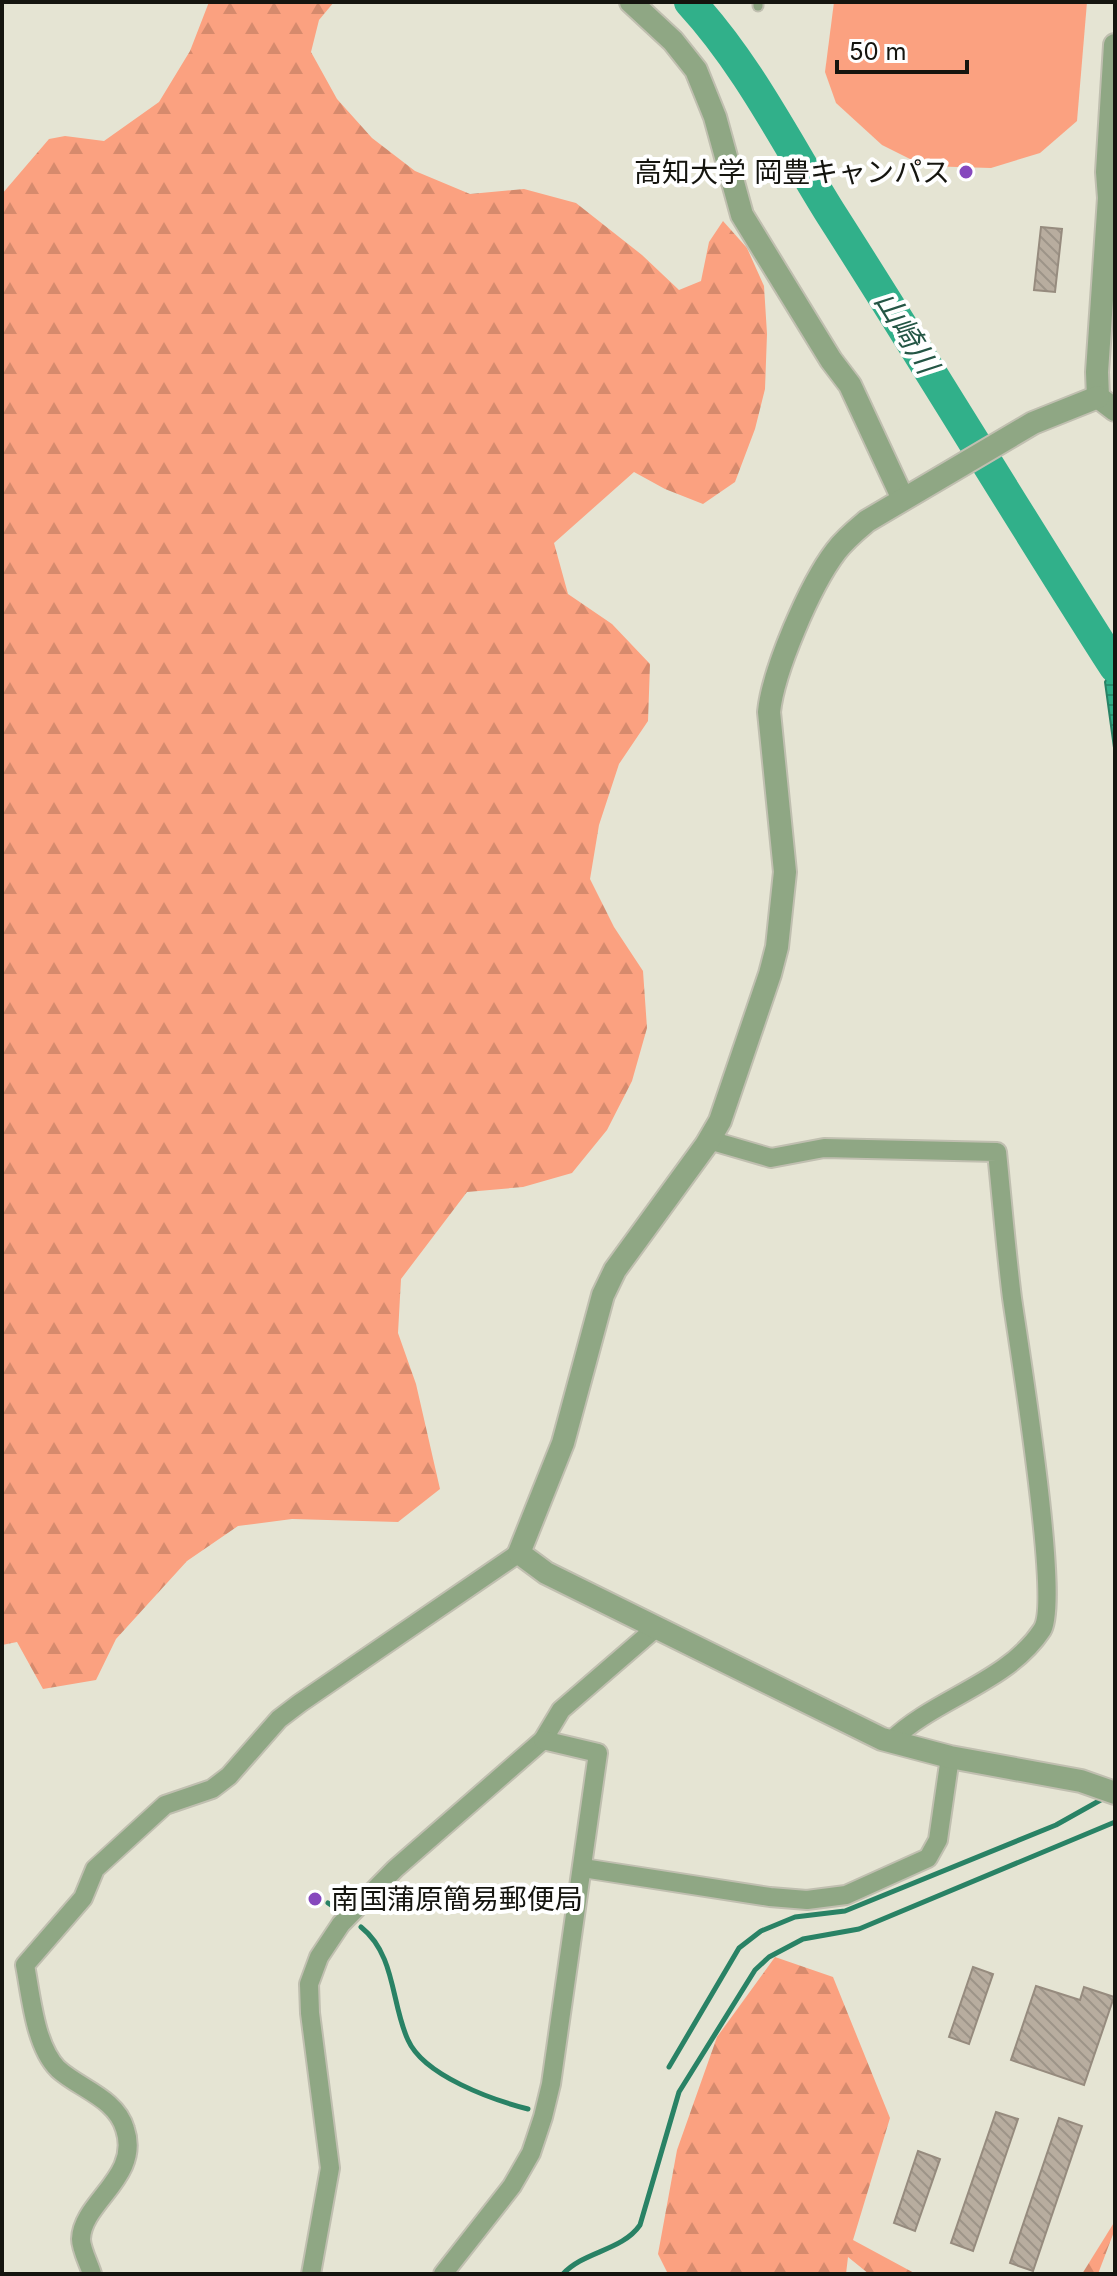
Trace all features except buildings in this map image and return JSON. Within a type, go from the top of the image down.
[{"type":"street","points":[[631,2],[673,41],[696,70],[715,117],[742,215],[831,360],[850,385],[903,499]]},
{"type":"street","points":[[92,2274],[81,2239],[88,2217],[117,2181],[126,2151],[126,2131],[117,2111],[57,2068],[36,2025],[25,1965],[83,1898],[95,1869],[165,1805],[212,1789],[229,1776],[279,1719],[519,1553],[563,1443],[603,1295],[615,1270],[720,1121],[770,974],[779,934],[785,872],[769,712],[777,671],[807,604],[834,554],[849,536],[903,499],[1033,423],[1106,404],[1097,372],[1109,198],[1107,172],[1115,45]]},
{"type":"street","points":[[709,1140],[771,1158],[824,1148],[997,1152],[1039,1498],[1048,1609],[1044,1628],[1012,1660],[993,1675],[906,1727],[891,1741]]},
{"type":"street","points":[[519,1553],[546,1573],[891,1741],[950,1757],[1060,1776],[1110,1790]]},
{"type":"street","points":[[311,2274],[330,2168],[310,2013],[309,1984],[319,1957],[341,1924],[395,1869],[543,1740],[561,1710],[657,1627]]},
{"type":"street","points":[[443,2274],[512,2186],[531,2153],[551,2084],[598,1753],[543,1740]]},
{"type":"street","points":[[583,1868],[770,1897],[807,1900],[846,1895],[928,1858],[938,1840],[950,1757]]},
{"type":"green space","points":[[209,2],[334,2],[319,20],[311,52],[337,99],[372,138],[415,171],[470,194],[524,189],[576,203],[642,255],[679,290],[701,281],[709,242],[723,221],[747,248],[764,286],[767,334],[765,389],[755,429],[735,482],[703,504],[634,472],[554,543],[568,594],[612,624],[650,664],[648,721],[619,764],[599,825],[590,879],[614,927],[643,971],[647,1028],[632,1081],[607,1130],[572,1173],[523,1187],[467,1192],[401,1279],[398,1333],[416,1384],[440,1489],[398,1522],[292,1519],[238,1526],[187,1561],[116,1639],[96,1680],[43,1689],[17,1642],[2,1645],[2,194],[49,139],[65,136],[104,141],[159,102],[190,51]]},
{"type":"green space","points":[[834,2],[1087,2],[1077,121],[1040,153],[991,168],[924,166],[882,145],[836,103],[825,72]]},
{"type":"green space","points":[[775,1957],[833,1977],[890,2118],[853,2240],[916,2274],[869,2274],[848,2257],[846,2274],[668,2274],[658,2254],[677,2150],[717,2037]]},
{"type":"green space","points":[[1115,2221],[1115,2229],[1098,2274],[1082,2274]]},
{"type":"shaded area","points":[[1115,664],[1115,755],[1105,682]]},
{"type":"waterway","name":"山崎川","points":[[690,2],[748,78],[1115,667]]},
{"type":"waterway","points":[[669,2067],[739,1948],[761,1931],[795,1917],[845,1911],[1056,1825],[1106,1797]]},
{"type":"waterway","points":[[563,2274],[581,2260],[623,2240],[640,2225],[679,2092],[755,1970],[769,1957],[803,1939],[859,1929],[1115,1822]]},
{"type":"waterway","points":[[328,1903],[337,1909]]},
{"type":"waterway","points":[[361,1927],[381,1951],[403,2026],[416,2053],[461,2085],[528,2109]]},
{"type":"place","name":"高知大学 岡豊キャンパス","points":[[966,172]]},
{"type":"place","name":"南国蒲原簡易郵便局","points":[[315,1899]]}]
